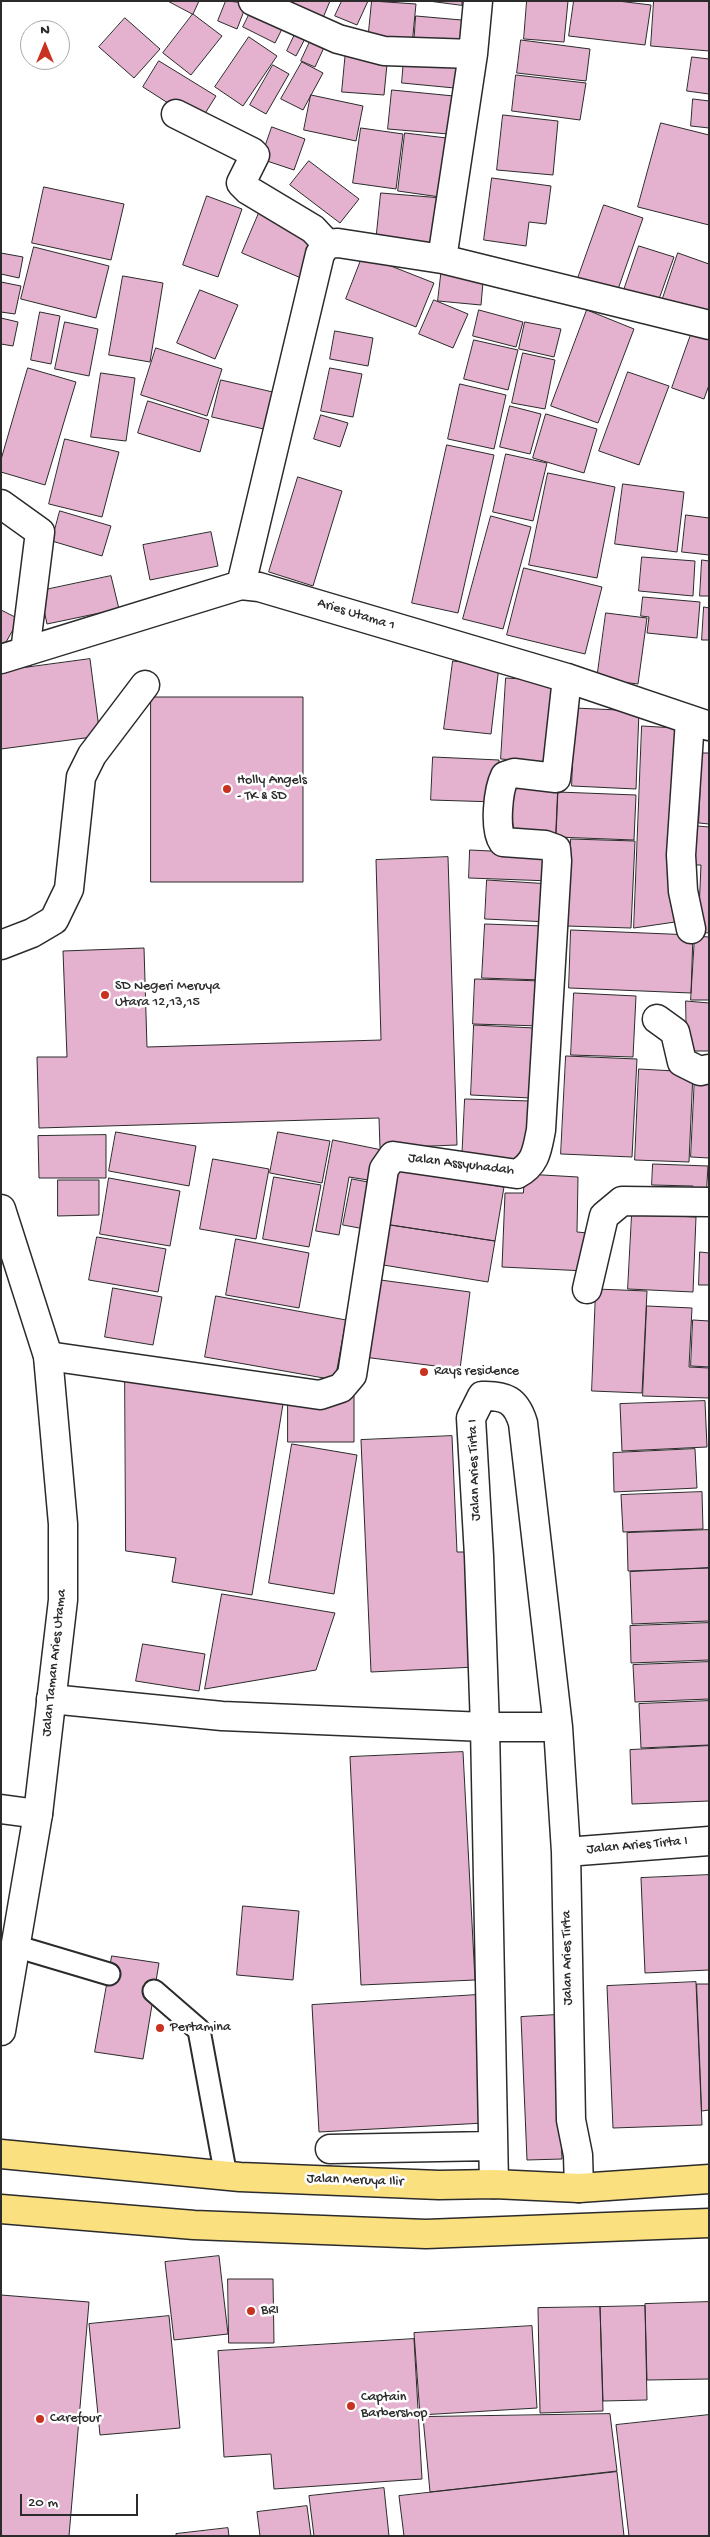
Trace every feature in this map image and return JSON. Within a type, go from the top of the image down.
[{"type":"main road","name":"Jalan Meruya Ilir","points":[[1,2154],[226,2176],[439,2184],[494,2184],[579,2188],[709,2179]]},
{"type":"main road","points":[[1,2209],[194,2225],[426,2234],[709,2223]]},
{"type":"street","points":[[253,1],[338,39],[384,51],[473,54]]},
{"type":"street","points":[[442,259],[473,54],[478,1]]},
{"type":"street","points":[[176,114],[252,152],[255,155],[254,160],[241,183],[248,190],[313,230],[328,244]]},
{"type":"street","points":[[240,585],[320,254],[328,244],[338,243],[442,259],[709,326]]},
{"type":"street","points":[[1,504],[40,532],[13,656]]},
{"type":"street","name":"Aries Utama 1","points":[[13,656],[240,585],[259,587],[567,678],[699,723]]},
{"type":"street","name":"Jalan Assyuhadah","points":[[48,1356],[320,1395],[341,1388],[352,1375],[384,1169],[393,1156],[517,1174],[532,1164],[536,1157],[541,1130],[557,862],[556,849],[545,845],[503,842],[497,834],[501,785],[505,776],[514,773],[556,778],[567,678]]},
{"type":"street","points":[[1,945],[32,933],[54,920],[69,889],[81,777],[92,755],[145,685]]},
{"type":"street","points":[[691,929],[683,891],[681,855],[699,723]]},
{"type":"street","points":[[657,1019],[675,1032],[682,1062],[700,1071],[709,1069]]},
{"type":"street","points":[[587,1289],[604,1216],[622,1201],[709,1202]]},
{"type":"street","name":"Jalan Taman Aries Utama","points":[[1,1209],[48,1356],[63,1524],[63,1600],[38,1814],[1,2031]]},
{"type":"street","name":"Jalan Aries Tirta I","points":[[485,1727],[479,1556],[471,1418],[482,1396],[499,1396],[512,1403],[520,1412],[523,1423],[558,1727]]},
{"type":"street","points":[[51,1699],[222,1716],[485,1727],[558,1727]]},
{"type":"street","points":[[485,1727],[494,2184]]},
{"type":"street","name":"Jalan Aries Tirta","points":[[558,1727],[566,1852],[571,2120],[578,2155],[579,2188]]},
{"type":"street","points":[[1,1809],[38,1814]]},
{"type":"street","name":"Jalan Aries Tirta I","points":[[566,1852],[709,1841]]},
{"type":"street","points":[[330,2149],[492,2146]]},
{"type":"lane","points":[[15,1946],[109,1974]]},
{"type":"lane","points":[[154,1991],[199,2030],[226,2176]]},
{"type":"building","points":[[168,1],[199,1],[193,14]]},
{"type":"building","points":[[226,1],[247,3],[237,29],[218,21]]},
{"type":"building","points":[[272,1],[330,1],[320,25]]},
{"type":"building","points":[[342,1],[368,1],[357,25],[335,16]]},
{"type":"building","points":[[372,1],[416,4],[412,45],[368,41]]},
{"type":"building","points":[[429,1],[462,1],[462,5]]},
{"type":"building","points":[[527,1],[568,1],[564,42],[524,39]]},
{"type":"building","points":[[574,1],[618,1],[651,5],[645,45],[569,36]]},
{"type":"building","points":[[654,1],[709,1],[709,51],[651,46]]},
{"type":"building","points":[[253,7],[285,23],[275,43],[243,27]]},
{"type":"building","points":[[193,14],[222,36],[191,75],[163,53]]},
{"type":"building","points":[[416,16],[473,21],[471,50],[414,45]]},
{"type":"building","points":[[125,18],[160,49],[134,78],[99,47]]},
{"type":"building","points":[[298,28],[308,33],[296,56],[287,51]]},
{"type":"building","points":[[313,35],[327,41],[315,67],[301,61]]},
{"type":"building","points":[[249,37],[277,56],[243,106],[215,87]]},
{"type":"building","points":[[521,40],[590,49],[586,81],[517,73]]},
{"type":"building","points":[[346,50],[388,54],[384,95],[342,92]]},
{"type":"building","points":[[692,57],[709,59],[709,94],[687,91]]},
{"type":"building","points":[[404,58],[467,63],[465,89],[402,83]]},
{"type":"building","points":[[159,61],[216,96],[199,123],[143,87]]},
{"type":"building","points":[[302,62],[323,73],[303,110],[281,99]]},
{"type":"building","points":[[273,65],[289,74],[266,114],[250,105]]},
{"type":"building","points":[[516,75],[586,83],[580,120],[512,111]]},
{"type":"building","points":[[392,90],[464,97],[460,135],[388,129]]},
{"type":"building","points":[[311,95],[363,106],[356,141],[304,130]]},
{"type":"building","points":[[693,99],[709,101],[709,128],[691,126]]},
{"type":"building","points":[[503,115],[558,121],[553,175],[497,170]]},
{"type":"building","points":[[661,123],[709,135],[709,225],[638,207]]},
{"type":"building","points":[[272,127],[305,139],[294,170],[261,159]]},
{"type":"building","points":[[361,128],[403,134],[396,189],[353,183]]},
{"type":"building","points":[[405,133],[455,139],[447,198],[398,191]]},
{"type":"building","points":[[309,161],[359,199],[340,223],[290,185]]},
{"type":"building","points":[[492,178],[551,186],[546,224],[529,222],[526,246],[484,240]]},
{"type":"building","points":[[44,187],[124,204],[111,260],[32,243]]},
{"type":"building","points":[[381,193],[442,198],[436,248],[376,242]]},
{"type":"building","points":[[207,196],[242,209],[218,277],[183,265]]},
{"type":"building","points":[[604,205],[643,218],[616,295],[577,281]]},
{"type":"building","points":[[259,213],[318,237],[301,278],[242,253]]},
{"type":"building","points":[[639,246],[674,257],[658,302],[624,290]]},
{"type":"building","points":[[34,247],[109,266],[96,318],[21,299]]},
{"type":"building","points":[[1,253],[23,257],[19,278],[1,274]]},
{"type":"building","points":[[678,253],[709,264],[709,317],[662,301]]},
{"type":"building","points":[[363,255],[434,283],[416,327],[346,299]]},
{"type":"building","points":[[442,267],[484,271],[481,305],[438,301]]},
{"type":"building","points":[[123,276],[163,283],[150,362],[109,355]]},
{"type":"building","points":[[1,282],[21,286],[15,314],[1,312]]},
{"type":"building","points":[[200,290],[238,305],[215,359],[177,343]]},
{"type":"building","points":[[434,300],[468,314],[453,348],[419,334]]},
{"type":"building","points":[[479,310],[523,322],[516,347],[473,336]]},
{"type":"building","points":[[587,310],[634,329],[598,423],[551,406]]},
{"type":"building","points":[[40,312],[60,316],[51,364],[31,360]]},
{"type":"building","points":[[1,318],[18,322],[13,346],[1,344]]},
{"type":"building","points":[[65,322],[98,329],[89,376],[55,369]]},
{"type":"building","points":[[525,322],[561,329],[554,357],[519,349]]},
{"type":"building","points":[[694,326],[709,331],[709,385],[704,399],[672,388]]},
{"type":"building","points":[[335,331],[373,338],[368,366],[330,359]]},
{"type":"building","points":[[474,340],[518,350],[508,390],[464,379]]},
{"type":"building","points":[[156,348],[222,369],[207,416],[141,395]]},
{"type":"building","points":[[523,353],[555,360],[545,409],[512,403]]},
{"type":"building","points":[[28,368],[76,382],[45,485],[1,472],[1,460]]},
{"type":"building","points":[[330,368],[362,374],[353,417],[321,411]]},
{"type":"building","points":[[628,372],[669,386],[639,465],[599,451]]},
{"type":"building","points":[[101,373],[135,378],[126,441],[91,437]]},
{"type":"building","points":[[221,380],[277,393],[268,430],[212,417]]},
{"type":"building","points":[[460,384],[506,395],[494,449],[448,439]]},
{"type":"building","points":[[148,401],[209,420],[200,452],[138,433]]},
{"type":"building","points":[[510,406],[541,414],[530,454],[500,447]]},
{"type":"building","points":[[546,414],[597,429],[584,473],[533,458]]},
{"type":"building","points":[[321,415],[348,423],[340,447],[314,439]]},
{"type":"building","points":[[65,439],[119,452],[102,517],[49,504]]},
{"type":"building","points":[[447,445],[494,455],[458,613],[412,603]]},
{"type":"building","points":[[506,454],[547,463],[533,521],[493,512]]},
{"type":"building","points":[[548,473],[615,487],[597,578],[529,565]]},
{"type":"building","points":[[298,477],[342,491],[313,586],[269,572]]},
{"type":"building","points":[[623,484],[684,492],[677,552],[615,544]]},
{"type":"building","points":[[60,511],[111,526],[102,556],[52,541]]},
{"type":"building","points":[[686,515],[709,518],[709,555],[682,552]]},
{"type":"building","points":[[491,516],[531,527],[503,629],[463,619]]},
{"type":"building","points":[[211,532],[218,566],[150,580],[143,545]]},
{"type":"building","points":[[642,557],[695,561],[693,596],[639,591]]},
{"type":"building","points":[[702,560],[709,561],[709,596],[700,596]]},
{"type":"building","points":[[524,568],[602,587],[585,654],[507,635]]},
{"type":"building","points":[[111,576],[119,609],[47,624],[40,591]]},
{"type":"building","points":[[643,597],[700,602],[697,638],[647,633],[649,617],[641,616]]},
{"type":"building","points":[[704,607],[709,608],[709,640],[702,640]]},
{"type":"building","points":[[1,610],[19,619],[1,651]]},
{"type":"building","points":[[606,613],[647,618],[638,684],[597,679]]},
{"type":"building","points":[[90,659],[100,736],[1,749],[1,671]]},
{"type":"building","points":[[453,661],[499,666],[491,734],[444,729]]},
{"type":"building","points":[[506,678],[555,681],[550,763],[501,759]]},
{"type":"building","name":"Holly Angels - TK & SD","points":[[151,697],[303,697],[303,882],[151,882]]},
{"type":"building","points":[[575,708],[639,711],[636,789],[572,786]]},
{"type":"building","points":[[642,726],[676,728],[675,922],[634,928]]},
{"type":"building","points":[[702,753],[709,753],[709,824],[699,823]]},
{"type":"building","points":[[433,757],[499,760],[497,802],[431,800]]},
{"type":"building","points":[[514,787],[558,789],[556,836],[512,834]]},
{"type":"building","points":[[558,792],[636,795],[634,840],[556,837]]},
{"type":"building","points":[[697,826],[709,827],[709,933],[698,932],[701,865],[695,865]]},
{"type":"building","points":[[571,839],[635,841],[631,928],[567,926]]},
{"type":"building","points":[[470,850],[551,854],[551,881],[469,878]]},
{"type":"building","name":"SD Negeri Meruya Utara 12,13,15","points":[[448,857],[457,1145],[380,1148],[379,1118],[39,1128],[37,1057],[67,1057],[63,951],[144,948],[147,1047],[381,1040],[376,860]]},
{"type":"building","points":[[487,880],[551,884],[549,922],[485,919]]},
{"type":"building","points":[[485,924],[544,926],[542,980],[482,978]]},
{"type":"building","points":[[571,930],[693,935],[691,993],[569,988]]},
{"type":"building","points":[[695,936],[709,937],[709,1000],[691,1000]]},
{"type":"building","points":[[475,979],[543,981],[541,1026],[473,1024]]},
{"type":"building","points":[[574,993],[636,996],[633,1057],[571,1055]]},
{"type":"building","points":[[686,1001],[709,1003],[709,1051],[687,1051]]},
{"type":"building","points":[[474,1025],[534,1028],[530,1098],[471,1095]]},
{"type":"building","points":[[566,1056],[637,1059],[632,1157],[561,1154]]},
{"type":"building","points":[[639,1069],[693,1072],[689,1162],[635,1160]]},
{"type":"building","points":[[695,1075],[709,1075],[709,1158],[691,1157]]},
{"type":"building","points":[[465,1099],[530,1101],[527,1164],[462,1161]]},
{"type":"building","points":[[116,1132],[196,1146],[189,1186],[109,1171]]},
{"type":"building","points":[[278,1132],[330,1141],[322,1183],[270,1173]]},
{"type":"building","points":[[106,1135],[106,1178],[39,1178],[38,1136]]},
{"type":"building","points":[[333,1140],[387,1151],[381,1182],[349,1177],[339,1235],[316,1231]]},
{"type":"building","points":[[213,1159],[269,1169],[256,1239],[200,1229]]},
{"type":"building","points":[[653,1164],[708,1166],[706,1200],[693,1199],[693,1186],[652,1185]]},
{"type":"building","points":[[392,1169],[504,1187],[495,1241],[384,1224]]},
{"type":"building","points":[[525,1174],[578,1177],[577,1232],[588,1233],[586,1271],[502,1267],[505,1193],[523,1193]]},
{"type":"building","points":[[274,1177],[321,1185],[309,1247],[263,1239]]},
{"type":"building","points":[[109,1178],[180,1191],[170,1246],[100,1234]]},
{"type":"building","points":[[352,1179],[379,1184],[370,1230],[343,1225]]},
{"type":"building","points":[[58,1180],[99,1180],[99,1215],[58,1216]]},
{"type":"building","points":[[632,1214],[696,1217],[693,1292],[628,1289]]},
{"type":"building","points":[[384,1224],[495,1241],[488,1282],[377,1264]]},
{"type":"building","points":[[97,1237],[166,1249],[158,1292],[89,1280]]},
{"type":"building","points":[[236,1239],[309,1253],[299,1308],[226,1295]]},
{"type":"building","points":[[700,1252],[709,1253],[709,1285],[699,1285]]},
{"type":"building","points":[[373,1279],[470,1292],[460,1369],[363,1357]]},
{"type":"building","points":[[113,1288],[162,1297],[153,1345],[105,1337]]},
{"type":"building","points":[[596,1289],[647,1291],[642,1393],[592,1391]]},
{"type":"building","points":[[216,1296],[346,1320],[335,1380],[205,1357]]},
{"type":"building","points":[[647,1306],[692,1308],[689,1367],[709,1368],[709,1398],[643,1396]]},
{"type":"building","points":[[693,1320],[709,1321],[709,1367],[691,1366]]},
{"type":"building","points":[[125,1377],[283,1404],[252,1595],[172,1582],[176,1558],[126,1551]]},
{"type":"building","points":[[288,1396],[354,1396],[354,1442],[288,1442]]},
{"type":"building","points":[[705,1401],[707,1447],[622,1451],[620,1404]]},
{"type":"building","points":[[452,1436],[457,1552],[471,1552],[476,1667],[371,1672],[361,1440]]},
{"type":"building","points":[[292,1444],[357,1455],[334,1594],[269,1583]]},
{"type":"building","points":[[695,1449],[697,1488],[614,1492],[613,1453]]},
{"type":"building","points":[[702,1492],[703,1529],[623,1532],[621,1495]]},
{"type":"building","points":[[709,1530],[709,1568],[628,1571],[627,1533]]},
{"type":"building","points":[[709,1568],[709,1621],[632,1624],[630,1572]]},
{"type":"building","points":[[222,1594],[335,1613],[316,1670],[205,1689]]},
{"type":"building","points":[[709,1623],[709,1660],[631,1663],[630,1626]]},
{"type":"building","points":[[143,1644],[205,1654],[199,1691],[136,1681]]},
{"type":"building","points":[[709,1662],[709,1699],[635,1702],[633,1665]]},
{"type":"building","points":[[709,1701],[709,1745],[641,1748],[639,1704]]},
{"type":"building","points":[[709,1746],[709,1801],[632,1804],[630,1750]]},
{"type":"building","points":[[463,1752],[475,1980],[361,1985],[350,1757]]},
{"type":"building","points":[[709,1875],[709,1970],[645,1973],[641,1878]]},
{"type":"building","points":[[243,1906],[299,1911],[293,1980],[237,1975]]},
{"type":"building","points":[[112,1956],[159,1963],[143,2059],[95,2052]]},
{"type":"building","points":[[696,1982],[702,2125],[613,2128],[607,1986]]},
{"type":"building","points":[[697,1984],[709,1984],[709,2110],[702,2111]]},
{"type":"building","points":[[477,1995],[484,2123],[319,2132],[312,2005]]},
{"type":"building","points":[[556,2015],[562,2159],[527,2160],[521,2017]]},
{"type":"building","points":[[219,2256],[228,2334],[174,2340],[165,2262]]},
{"type":"building","name":"BRI","points":[[228,2279],[273,2279],[274,2343],[229,2343]]},
{"type":"building","name":"Carefour","points":[[1,2295],[89,2302],[69,2536],[1,2536]]},
{"type":"building","points":[[709,2302],[709,2379],[647,2380],[645,2304]]},
{"type":"building","points":[[645,2306],[647,2400],[603,2401],[600,2307]]},
{"type":"building","points":[[600,2307],[603,2411],[540,2413],[538,2308]]},
{"type":"building","points":[[169,2316],[180,2428],[100,2435],[89,2324]]},
{"type":"building","points":[[532,2326],[537,2408],[420,2415],[414,2333]]},
{"type":"building","points":[[414,2339],[422,2479],[274,2489],[271,2454],[224,2457],[218,2351]]},
{"type":"building","points":[[610,2414],[617,2471],[430,2492],[423,2417]]},
{"type":"building","points":[[709,2415],[709,2536],[629,2536],[616,2425]]},
{"type":"building","points":[[617,2472],[624,2536],[404,2536],[399,2496]]},
{"type":"building","points":[[384,2488],[389,2536],[314,2536],[309,2496]]},
{"type":"building","points":[[307,2506],[311,2536],[260,2536],[257,2512]]},
{"type":"building","points":[[228,2528],[229,2536],[176,2536],[176,2534]]},
{"type":"place","name":"Holly Angels - TK & SD","points":[[227,789]]},
{"type":"place","name":"SD Negeri Meruya Utara 12,13,15","points":[[105,995]]},
{"type":"place","name":"Rays residence","points":[[424,1372]]},
{"type":"place","name":"Pertamina","points":[[160,2028]]},
{"type":"place","name":"BRI","points":[[251,2311]]},
{"type":"place","name":"Captain Barbershop","points":[[351,2406]]},
{"type":"place","name":"Carefour","points":[[40,2419]]}]
